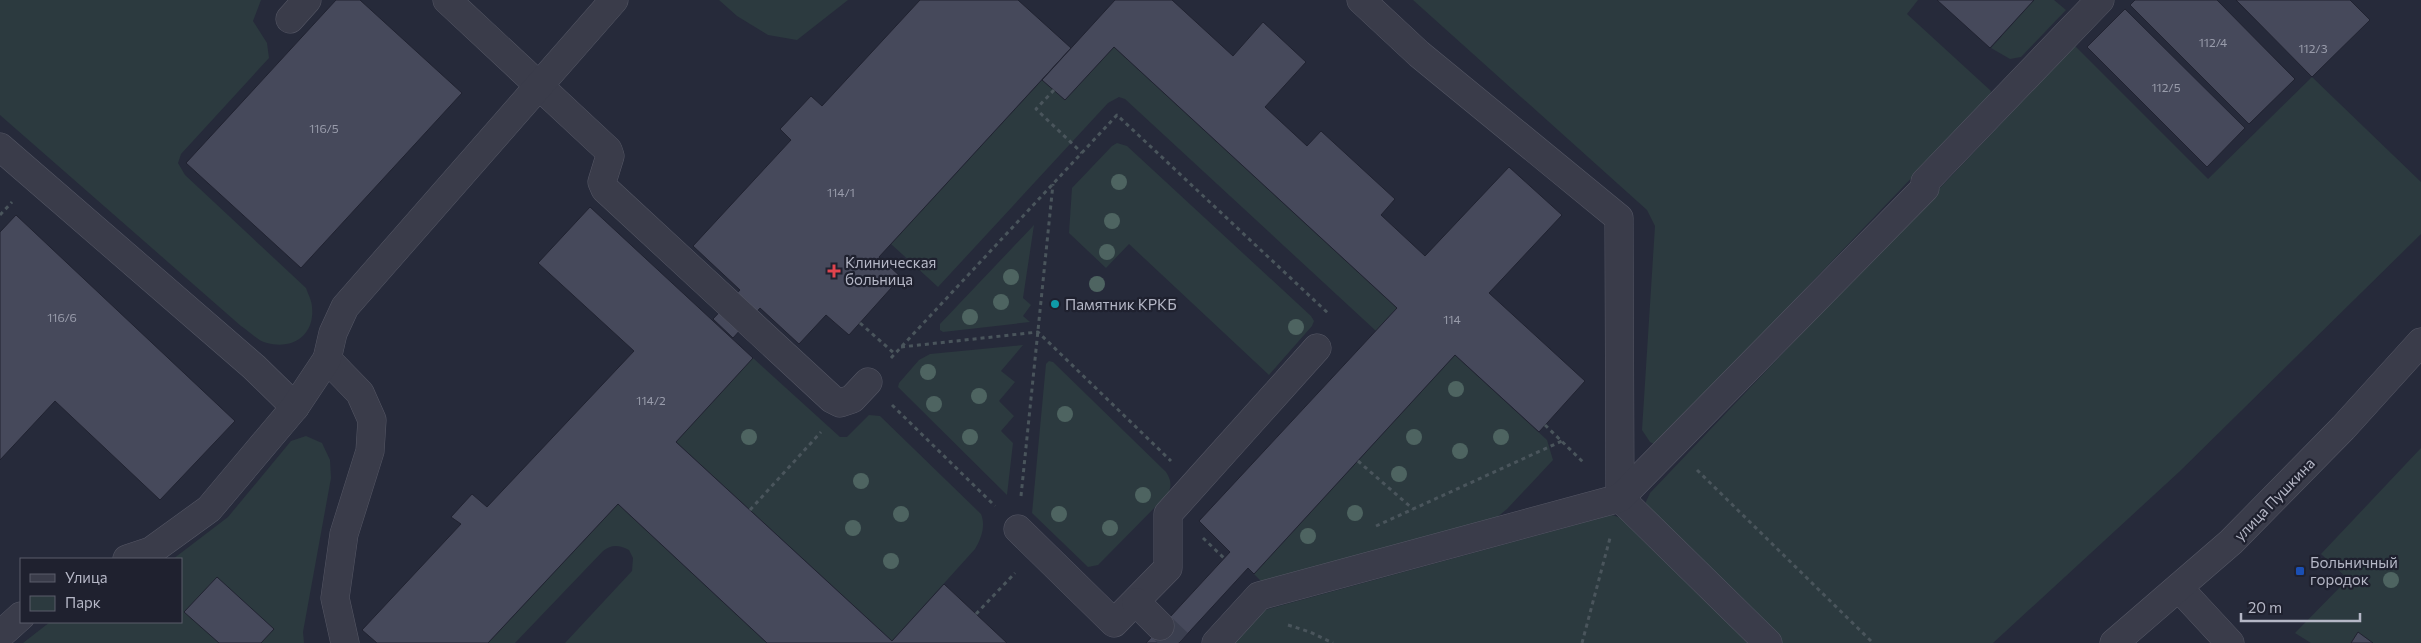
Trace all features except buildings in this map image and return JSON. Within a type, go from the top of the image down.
[{"type":"street","points":[[447,0],[608,150],[610,156],[602,182],[605,188],[832,398],[840,403],[860,390]]},
{"type":"street","points":[[130,558],[151,551],[209,509],[295,407],[327,359],[333,333],[344,307],[537,85],[614,0]]},
{"type":"street","points":[[1361,0],[1418,54],[1619,218],[1620,498],[1768,643]]},
{"type":"street","points":[[1216,643],[1259,596],[1620,498],[1925,188],[1925,182],[2100,0]]},
{"type":"street","points":[[0,147],[254,367],[295,407]]},
{"type":"street","name":"улица Пушкина","points":[[2114,643],[2231,542],[2289,484],[2421,342]]},
{"type":"street","points":[[1018,529],[1114,623],[1168,568],[1168,514],[1317,348]]},
{"type":"street","points":[[327,359],[360,393],[372,420],[370,451],[344,534],[335,598],[344,643]]},
{"type":"street","points":[[2179,588],[2230,643]]},
{"type":"street","points":[[1136,602],[1160,626]]},
{"type":"street","points":[[0,635],[20,617]]},
{"type":"path","points":[[1054,90],[1036,109],[1082,153]]},
{"type":"path","points":[[750,510],[1117,115],[1340,324],[1317,348]]},
{"type":"path","points":[[1018,529],[1053,184]]},
{"type":"path","points":[[860,323],[895,354]]},
{"type":"path","points":[[901,347],[1038,332]]},
{"type":"path","points":[[1038,332],[1195,484]]},
{"type":"path","points":[[860,390],[1018,529]]},
{"type":"path","points":[[1368,530],[1562,441],[1546,425]]},
{"type":"path","points":[[1672,445],[1873,643]]},
{"type":"path","points":[[1358,461],[1413,509]]},
{"type":"path","points":[[1582,643],[1620,498]]},
{"type":"path","points":[[976,614],[993,596]]},
{"type":"green space","points":[[0,0],[261,0],[253,21],[267,43],[269,58],[181,154],[178,163],[185,175],[306,288],[311,302],[312,317],[306,333],[293,342],[277,345],[264,342],[254,336],[0,115]]},
{"type":"green space","points":[[719,0],[848,0],[797,40],[768,35],[737,16]]},
{"type":"green space","points":[[1413,0],[1918,0],[1907,14],[1991,91],[1989,97],[1656,445],[1650,442],[1642,430],[1655,226],[1647,210]]},
{"type":"green space","points":[[2034,0],[2054,0],[2066,10],[2021,57],[2010,59],[1991,48]]},
{"type":"green space","points":[[2075,46],[2208,179],[2312,77],[2421,182],[2421,234],[2179,472],[1993,643],[1782,643],[1644,506],[1650,493]]},
{"type":"green space","points":[[1114,47],[1397,308],[1376,331],[1125,99],[1119,97],[1108,103],[938,287],[891,244],[1042,80],[1065,100]]},
{"type":"green space","points":[[1117,143],[1127,146],[1311,316],[1314,321],[1312,326],[1269,375],[1129,244],[1106,268],[1069,233],[1072,188]]},
{"type":"green space","points":[[1034,225],[1023,298],[1031,305],[1023,316],[1030,322],[943,332],[940,330],[940,324]]},
{"type":"green space","points":[[1023,345],[1001,371],[1015,382],[999,401],[1014,416],[1001,431],[1013,443],[1007,495],[898,387],[899,383],[919,360],[930,354]]},
{"type":"green space","points":[[1455,355],[1547,440],[1553,460],[1507,509],[1490,523],[1263,583],[1254,574]]},
{"type":"green space","points":[[753,358],[840,437],[847,437],[869,415],[880,416],[981,514],[982,532],[975,549],[892,641],[676,442]]},
{"type":"green space","points":[[1049,361],[1053,362],[1166,472],[1170,480],[1168,494],[1098,565],[1088,567],[1032,513],[1046,364]]},
{"type":"green space","points":[[306,436],[322,443],[330,460],[331,478],[303,632],[304,643],[23,643],[49,623],[182,623],[182,558],[174,558],[228,517],[291,441]]},
{"type":"green space","points":[[2421,448],[2421,643],[2311,643],[2295,633],[2348,579],[2321,554]]},
{"type":"green space","points":[[618,504],[767,643],[565,643],[632,571],[633,558],[629,550],[616,546],[609,547],[603,551],[515,643],[488,643]]},
{"type":"green space","points":[[1612,515],[1624,519],[1751,643],[1230,643],[1262,611]]},
{"type":"tunnel","points":[[1160,626],[1178,643]]},
{"type":"place","name":"Клиническая больница","points":[[834,271]]},
{"type":"place","name":"Памятник КРКБ","points":[[1055,304]]},
{"type":"place","name":"Больничный городок","points":[[2300,571]]}]
